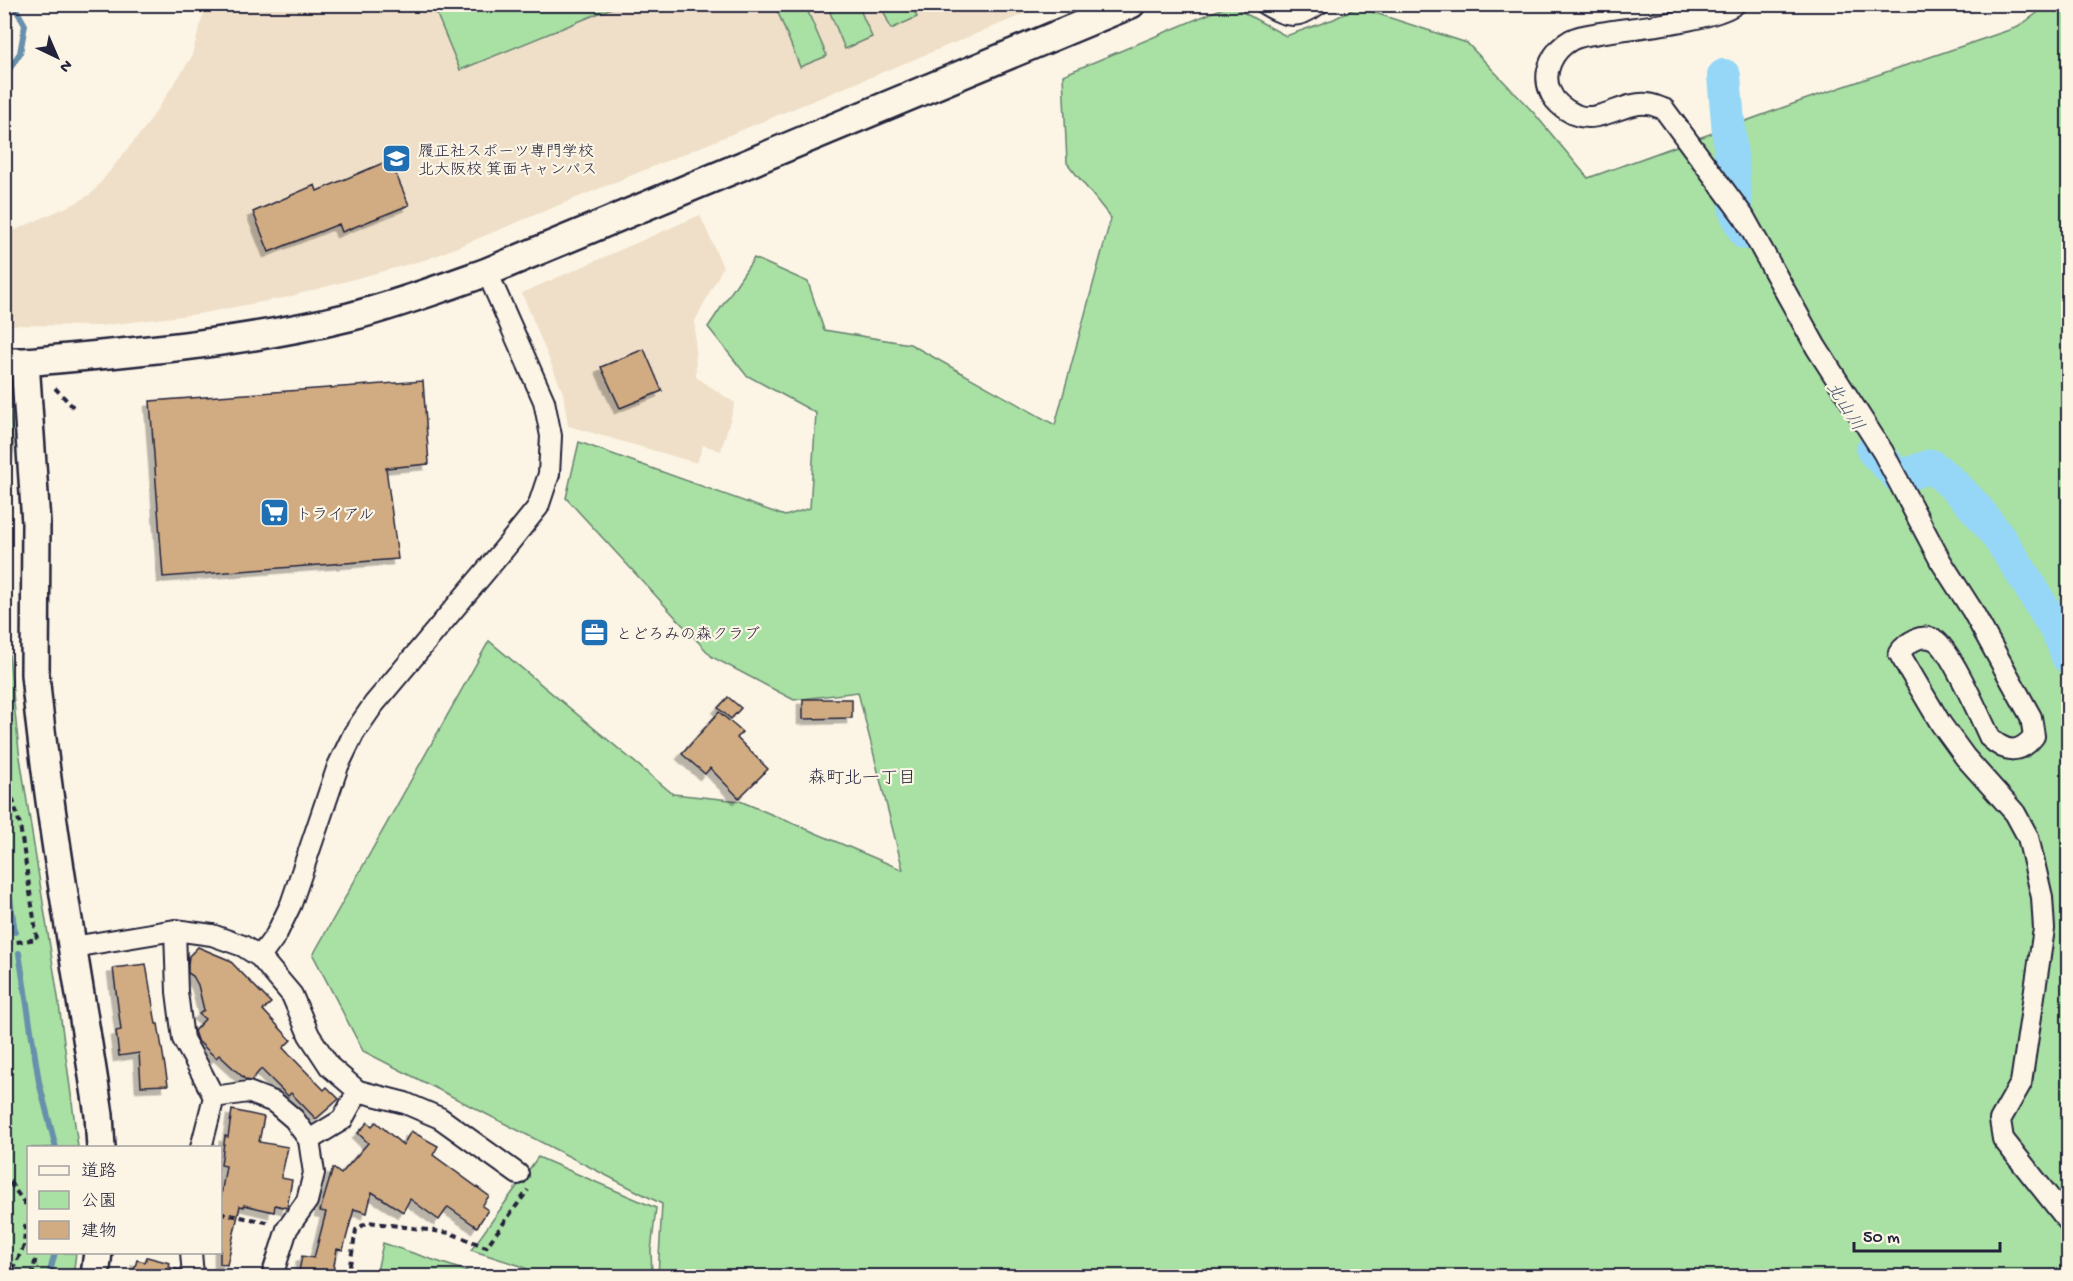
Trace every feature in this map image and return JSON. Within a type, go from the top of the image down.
[{"type":"street","points":[[101,1146],[99,1115],[44,769],[35,674],[36,523],[15,362],[205,344],[276,332],[369,311],[410,299],[488,272],[1131,4]]},
{"type":"street","points":[[1264,4],[1281,14],[1300,15],[1318,4]]},
{"type":"street","points":[[1735,4],[1728,9],[1702,17],[1592,34],[1571,40],[1553,56],[1547,73],[1550,91],[1560,105],[1578,116],[1598,116],[1646,103],[1664,109],[1744,217],[1816,347],[1883,452],[1940,560],[1972,610],[2031,717],[2034,736],[2025,747],[2013,750],[2000,747],[1990,738],[1948,657],[1937,641],[1926,637],[1906,643],[1899,652],[1941,724],[1965,757],[2015,813],[2028,837],[2042,897],[2044,929],[2021,1083],[2000,1120],[2003,1139],[2068,1221]]},
{"type":"street","points":[[260,957],[276,935],[291,904],[338,766],[354,733],[374,704],[538,507],[549,474],[551,436],[544,400],[488,272]]},
{"type":"street","points":[[73,947],[175,930],[212,935],[243,946],[260,957],[292,994],[309,1035],[330,1067],[358,1091],[405,1103],[440,1118],[518,1174]]},
{"type":"street","points":[[175,930],[177,992],[183,1039],[214,1097],[202,1146]]},
{"type":"street","points":[[309,1140],[342,1120],[358,1091]]},
{"type":"street","points":[[214,1097],[248,1092],[274,1102],[294,1119],[309,1140],[314,1173],[307,1201],[289,1226],[272,1276]]},
{"type":"street","points":[[95,1276],[98,1254]]},
{"type":"street","points":[[191,1254],[193,1276]]},
{"type":"path","points":[[56,388],[74,407]]},
{"type":"path","points":[[4,768],[20,825],[37,939],[4,944]]},
{"type":"path","points":[[4,1174],[27,1207]]},
{"type":"path","points":[[348,1276],[356,1230],[368,1222],[450,1233],[486,1247],[533,1184],[518,1174]]},
{"type":"path","points":[[222,1213],[289,1226]]},
{"type":"path","points":[[4,1270],[11,1264],[14,1267],[22,1250],[27,1223]]},
{"type":"path","points":[[32,1276],[37,1254]]},
{"type":"shaded area","name":"履正社スポーツ専門学校 北大阪校 箕面キャンパス","points":[[206,5],[1046,5],[428,259],[288,297],[198,314],[99,326],[5,325],[4,235],[78,202],[92,193],[147,125],[191,58]]},
{"type":"shaded area","points":[[700,215],[723,267],[695,321],[696,377],[735,403],[721,451],[703,445],[697,463],[568,426],[563,393],[522,293]]},
{"type":"green space","points":[[433,5],[619,5],[460,70]]},
{"type":"green space","points":[[775,5],[805,5],[827,56],[800,67]]},
{"type":"green space","points":[[827,5],[858,5],[872,37],[845,49]]},
{"type":"green space","points":[[881,5],[912,5],[917,17],[891,29]]},
{"type":"green space","points":[[1230,5],[1286,36],[1334,19],[1357,7],[1467,43],[1533,112],[1588,178],[1804,100],[2018,27],[2048,5],[2068,5],[2068,1276],[658,1276],[662,1204],[363,1051],[313,955],[489,641],[673,794],[740,801],[903,870],[858,692],[794,700],[712,657],[566,498],[579,442],[785,516],[810,508],[816,413],[746,375],[708,327],[754,258],[808,282],[824,330],[910,344],[1055,425],[1111,218],[1067,163],[1063,75]]},
{"type":"green space","points":[[5,399],[10,405],[13,443],[12,463],[5,495]]},
{"type":"green space","points":[[4,563],[10,600],[9,654],[19,751],[58,997],[78,1146],[27,1146],[27,1254],[76,1254],[73,1276],[5,1276]]},
{"type":"green space","points":[[538,1157],[656,1208],[651,1251],[652,1276],[539,1276],[521,1266],[471,1250]]},
{"type":"green space","points":[[383,1243],[481,1276],[376,1276]]},
{"type":"building","points":[[390,160],[409,205],[342,232],[339,224],[269,252],[253,212],[315,185],[317,191]]},
{"type":"building","points":[[644,349],[662,391],[620,408],[601,367]]},
{"type":"building","name":"トライアル","points":[[423,381],[429,464],[386,468],[398,559],[163,577],[150,401]]},
{"type":"building","points":[[728,697],[741,708],[731,719],[718,708]]},
{"type":"building","points":[[803,699],[852,699],[852,718],[803,719]]},
{"type":"building","points":[[719,712],[742,732],[737,738],[768,769],[739,798],[710,768],[705,774],[682,754]]},
{"type":"building","points":[[198,947],[229,960],[271,1003],[263,1010],[291,1040],[283,1048],[324,1090],[327,1087],[339,1099],[316,1119],[291,1093],[288,1096],[261,1069],[251,1081],[246,1080],[219,1055],[216,1058],[197,1040],[194,1031],[205,1019],[199,1014],[204,1010],[198,985],[193,976],[188,973],[188,965],[189,956]]},
{"type":"building","points":[[146,964],[168,1085],[141,1086],[139,1053],[119,1056],[116,1031],[121,1030],[113,968]]},
{"type":"building","points":[[232,1110],[264,1117],[259,1142],[288,1147],[281,1178],[292,1180],[287,1208],[275,1205],[274,1212],[240,1206],[227,1265],[220,1264],[220,1254],[222,1254],[222,1189],[226,1166],[222,1165],[222,1158],[225,1136],[228,1137]]},
{"type":"building","points":[[368,1122],[372,1126],[376,1122],[403,1145],[411,1131],[438,1146],[433,1155],[489,1196],[482,1206],[488,1210],[477,1227],[448,1207],[439,1220],[410,1199],[403,1212],[372,1192],[367,1213],[354,1209],[343,1250],[337,1249],[332,1276],[298,1276],[302,1256],[314,1258],[326,1212],[320,1211],[333,1168],[341,1174],[368,1143],[358,1133]]},
{"type":"building","points":[[147,1257],[170,1263],[169,1267],[180,1270],[181,1276],[132,1276],[137,1260],[145,1262]]},
{"type":"waterway","points":[[4,77],[20,53],[25,25],[13,4]]},
{"type":"waterway","name":"北山川","points":[[1724,76],[1736,212],[1746,233]]},
{"type":"waterway","name":"北山川","points":[[1873,450],[1899,477],[1931,466],[1963,495],[1991,527],[2016,563],[2055,627],[2068,657]]},
{"type":"waterway","points":[[4,859],[15,932]]},
{"type":"waterway","points":[[19,953],[39,1082],[55,1146]]},
{"type":"waterway","points":[[49,1276],[54,1254]]},
{"type":"place","name":"履正社スポーツ専門学校 北大阪校 箕面キャンパス","points":[[397,159]]},
{"type":"place","name":"トライアル","points":[[275,513]]},
{"type":"place","name":"とどろみの森クラブ","points":[[595,633]]},
{"type":"district","name":"森町北一丁目","points":[[862,777]]}]
